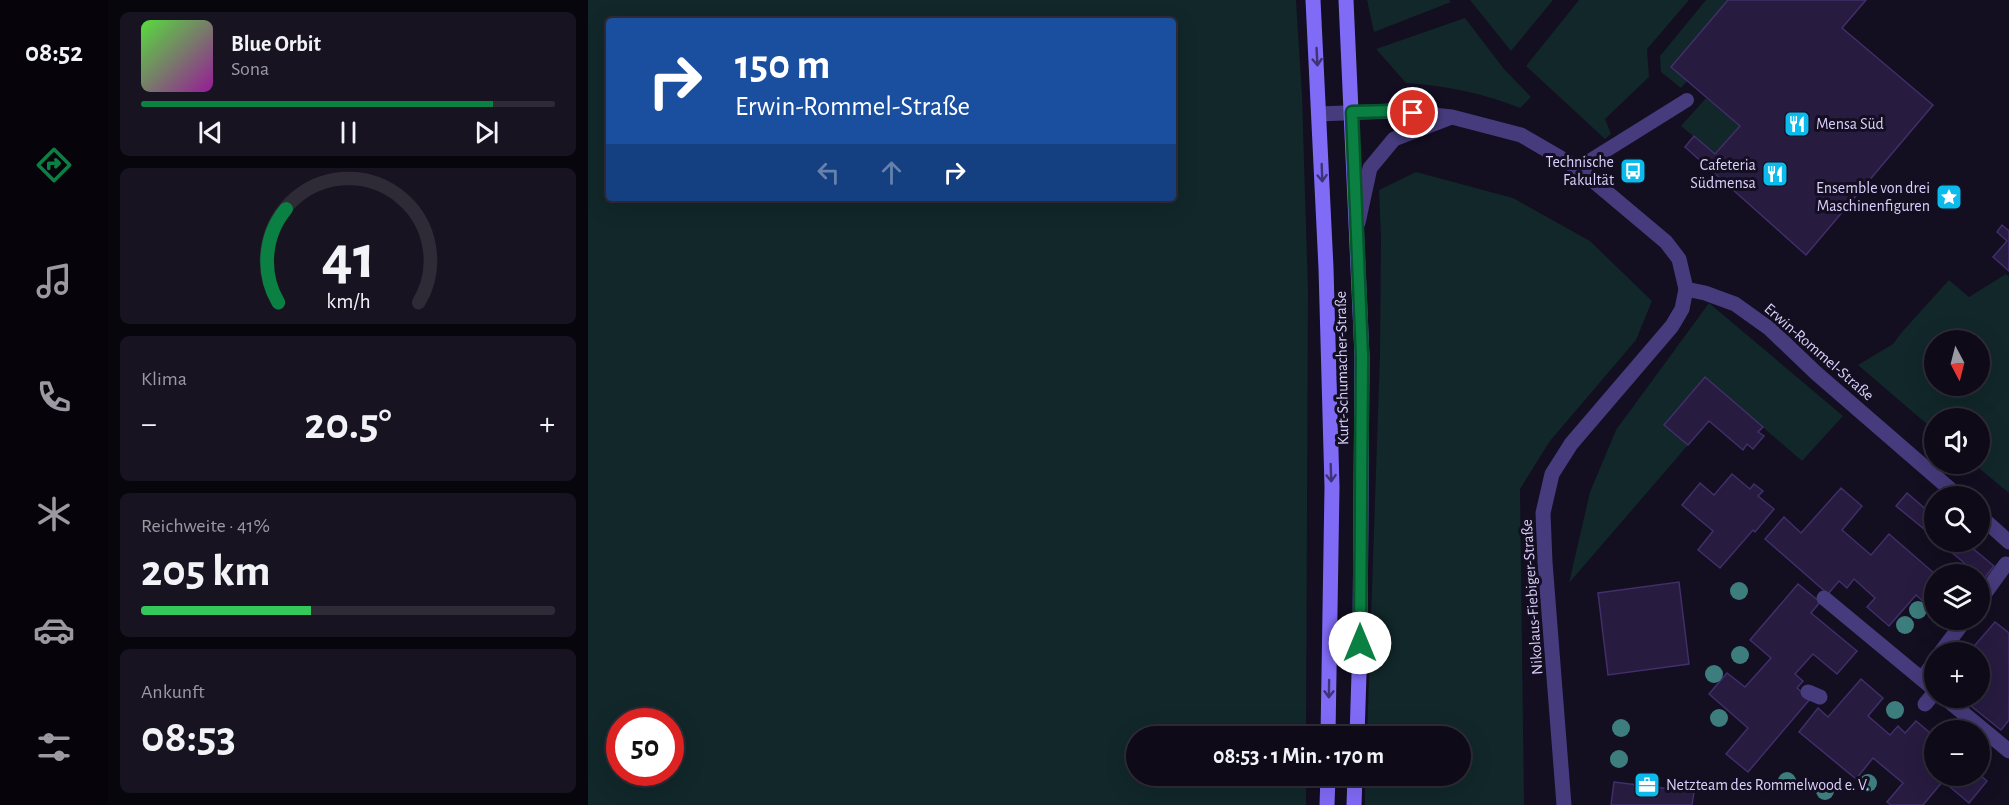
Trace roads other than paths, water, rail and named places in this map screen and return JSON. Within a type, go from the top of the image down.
[{"type":"main road","name":"Kurt-Schumacher-Straße","points":[[1313,0],[1326,268],[1332,487],[1328,726]]},
{"type":"main road","name":"Kurt-Schumacher-Straße","points":[[1346,0],[1362,356],[1360,643],[1356,726]]},
{"type":"main road","points":[[1327,805],[1328,786]]},
{"type":"main road","points":[[1354,805],[1355,786]]},
{"type":"street","points":[[1319,114],[1393,111],[1452,117],[1521,135],[1578,168],[1666,242],[1678,259],[1686,289]]},
{"type":"street","points":[[1357,232],[1370,168],[1394,139],[1452,117]]},
{"type":"street","name":"Erwin-Rommel-Straße","points":[[1686,289],[1735,304],[1770,329],[1816,373],[1946,486]]},
{"type":"street","name":"Nikolaus-Fiebiger-Straße","points":[[1564,805],[1543,523],[1543,513],[1552,474],[1571,444],[1672,326],[1682,309],[1686,289]]},
{"type":"street","points":[[1990,525],[2009,542]]},
{"type":"street","points":[[1990,586],[2006,564]]},
{"type":"street","points":[[1828,599],[1889,662],[1924,682]]},
{"type":"street","points":[[1957,708],[2009,751]]},
{"type":"lane","points":[[1578,168],[1687,100]]},
{"type":"place","name":"Mensa Süd","points":[[1797,124]]},
{"type":"place","name":"Technische Fakultät","points":[[1633,171]]},
{"type":"place","name":"Cafeteria Südmensa","points":[[1775,174]]},
{"type":"place","name":"Ensemble von drei Maschinenfiguren","points":[[1949,197]]},
{"type":"place","name":"Netzteam des Rommelwood e. V.","points":[[1647,785]]}]
